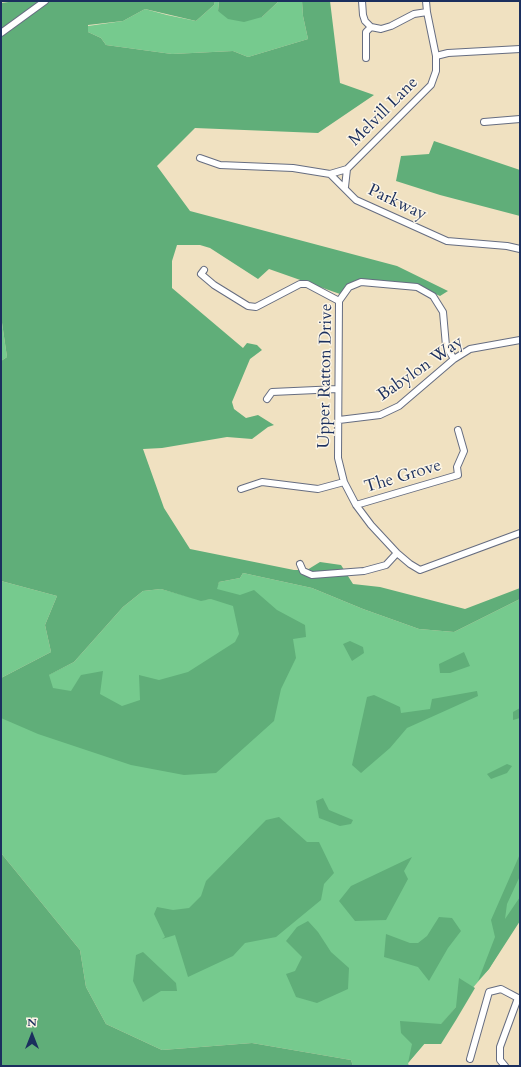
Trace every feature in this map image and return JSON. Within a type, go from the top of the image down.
[{"type":"street","points":[[1,33],[26,13],[45,1]]},
{"type":"street","points":[[362,1],[365,21],[371,27],[386,27],[414,14],[426,12]]},
{"type":"street","name":"Melvill Lane","points":[[347,169],[422,96],[431,85],[436,71],[436,56],[426,12],[426,1]]},
{"type":"street","points":[[366,58],[366,38],[371,27]]},
{"type":"street","points":[[436,56],[448,53],[520,49]]},
{"type":"street","points":[[484,122],[520,120]]},
{"type":"street","points":[[200,158],[220,165],[293,168],[330,174],[347,169],[346,188]]},
{"type":"street","name":"Parkway","points":[[330,174],[346,188],[356,200],[447,241],[507,246],[520,249]]},
{"type":"street","points":[[204,270],[201,274],[214,285],[248,306],[256,307],[300,284],[307,284],[339,300]]},
{"type":"street","name":"Upper Ratton Drive","points":[[454,360],[446,346],[443,312],[433,296],[417,287],[361,282],[349,287],[339,300],[338,458],[344,482],[356,505],[371,525],[410,564],[420,570],[520,533]]},
{"type":"street","name":"Babylon Way","points":[[339,420],[380,415],[399,406],[454,360],[470,349],[520,340]]},
{"type":"street","points":[[267,399],[271,390],[338,389]]},
{"type":"street","name":"The Grove","points":[[356,505],[458,475],[457,468],[464,451],[458,430]]},
{"type":"street","points":[[241,489],[262,482],[318,489],[344,482]]},
{"type":"street","points":[[300,564],[303,571],[312,575],[364,571],[386,565],[397,552]]},
{"type":"street","points":[[470,1059],[489,992],[501,989],[519,998],[500,1047],[500,1060],[505,1066]]},
{"type":"green space","points":[[16,1],[215,1],[214,5],[196,21],[145,9],[123,21],[88,25],[88,32],[101,38],[106,45],[172,54],[233,51],[248,57],[308,39],[303,16],[302,1],[330,1],[340,83],[374,95],[318,133],[195,128],[157,166],[190,211],[397,266],[448,291],[440,296],[418,286],[355,284],[340,294],[269,269],[258,279],[210,248],[200,245],[177,245],[172,261],[172,288],[243,348],[247,343],[257,345],[262,350],[250,359],[232,402],[234,409],[246,418],[258,415],[274,425],[268,427],[252,439],[227,437],[162,448],[143,449],[164,508],[190,549],[294,570],[307,570],[320,562],[341,565],[353,584],[380,587],[465,609],[520,588],[520,599],[454,632],[419,629],[363,609],[312,588],[243,573],[240,578],[219,582],[217,589],[240,595],[254,590],[277,610],[305,625],[306,637],[293,639],[296,658],[281,689],[274,721],[216,773],[184,775],[131,765],[38,734],[1,718],[1,678],[51,652],[45,625],[57,596],[1,581],[1,361],[7,357],[1,316],[1,3]],"holes":[[[161,589],[201,601],[211,599],[233,606],[239,634],[235,642],[188,672],[159,680],[139,675],[140,700],[122,706],[100,694],[103,671],[81,675],[71,691],[53,688],[49,675],[74,662],[123,607],[143,591]]]},
{"type":"green space","points":[[215,1],[219,1],[218,11],[262,17],[279,1],[302,1],[303,16],[308,39],[248,57],[233,51],[172,54],[106,45],[101,38],[88,32],[88,26],[123,21],[145,9],[196,21],[214,5]]},
{"type":"green space","points":[[219,1],[279,1],[262,17],[244,22],[228,19],[218,11]]},
{"type":"green space","points":[[434,141],[520,170],[520,216],[440,195],[396,181],[401,156],[429,154]]},
{"type":"green space","points":[[1,316],[7,357],[1,361]]},
{"type":"green space","points":[[243,573],[312,588],[363,609],[419,629],[454,632],[520,599],[520,917],[489,969],[408,1063],[409,1066],[353,1066],[351,1060],[252,1043],[162,1050],[106,1024],[86,987],[80,950],[1,853],[1,699],[74,662],[123,607],[143,591],[161,589],[201,600],[211,599],[219,582],[240,578]]},
{"type":"green space","points":[[1,581],[57,596],[45,625],[51,652],[1,678]]},
{"type":"green space","points":[[350,641],[363,647],[364,653],[352,661],[343,644]]},
{"type":"green space","points":[[464,652],[470,666],[450,673],[440,673],[439,664]]},
{"type":"green space","points":[[477,691],[478,696],[407,728],[390,748],[361,773],[352,765],[367,697],[374,695],[400,707],[401,713],[430,709],[432,699]]},
{"type":"green space","points":[[520,708],[520,718],[513,720],[513,712]]},
{"type":"green space","points":[[507,764],[512,766],[507,773],[491,779],[487,774]]},
{"type":"green space","points":[[323,798],[329,810],[353,820],[351,824],[340,826],[319,818],[316,801]]},
{"type":"green space","points":[[279,817],[307,842],[319,842],[334,873],[324,884],[321,900],[276,937],[245,943],[233,956],[188,977],[175,935],[162,939],[165,937],[154,914],[157,907],[173,910],[189,908],[201,896],[206,881],[266,820]]},
{"type":"green space","points":[[1,853],[80,950],[86,987],[106,1024],[162,1050],[252,1043],[351,1060],[353,1066],[1,1066]]},
{"type":"green space","points":[[520,854],[520,876],[507,904],[505,919],[520,897],[520,921],[489,969],[478,981],[495,937],[491,920]]},
{"type":"green space","points":[[412,857],[404,871],[408,879],[386,920],[355,921],[339,901],[351,886]]},
{"type":"green space","points":[[439,917],[452,918],[461,931],[448,948],[429,981],[418,967],[384,957],[386,934],[410,943],[418,943],[427,936]]},
{"type":"green space","points":[[308,921],[318,932],[331,952],[349,968],[348,989],[317,1003],[296,997],[286,974],[295,971],[302,957],[286,941],[297,927]]},
{"type":"green space","points":[[143,952],[176,983],[177,991],[161,991],[143,1002],[133,981],[136,955]]},
{"type":"green space","points":[[459,978],[475,988],[456,1020],[441,1044],[424,1044],[408,1063],[412,1044],[401,1033],[400,1021],[441,1024],[456,1007]]}]
